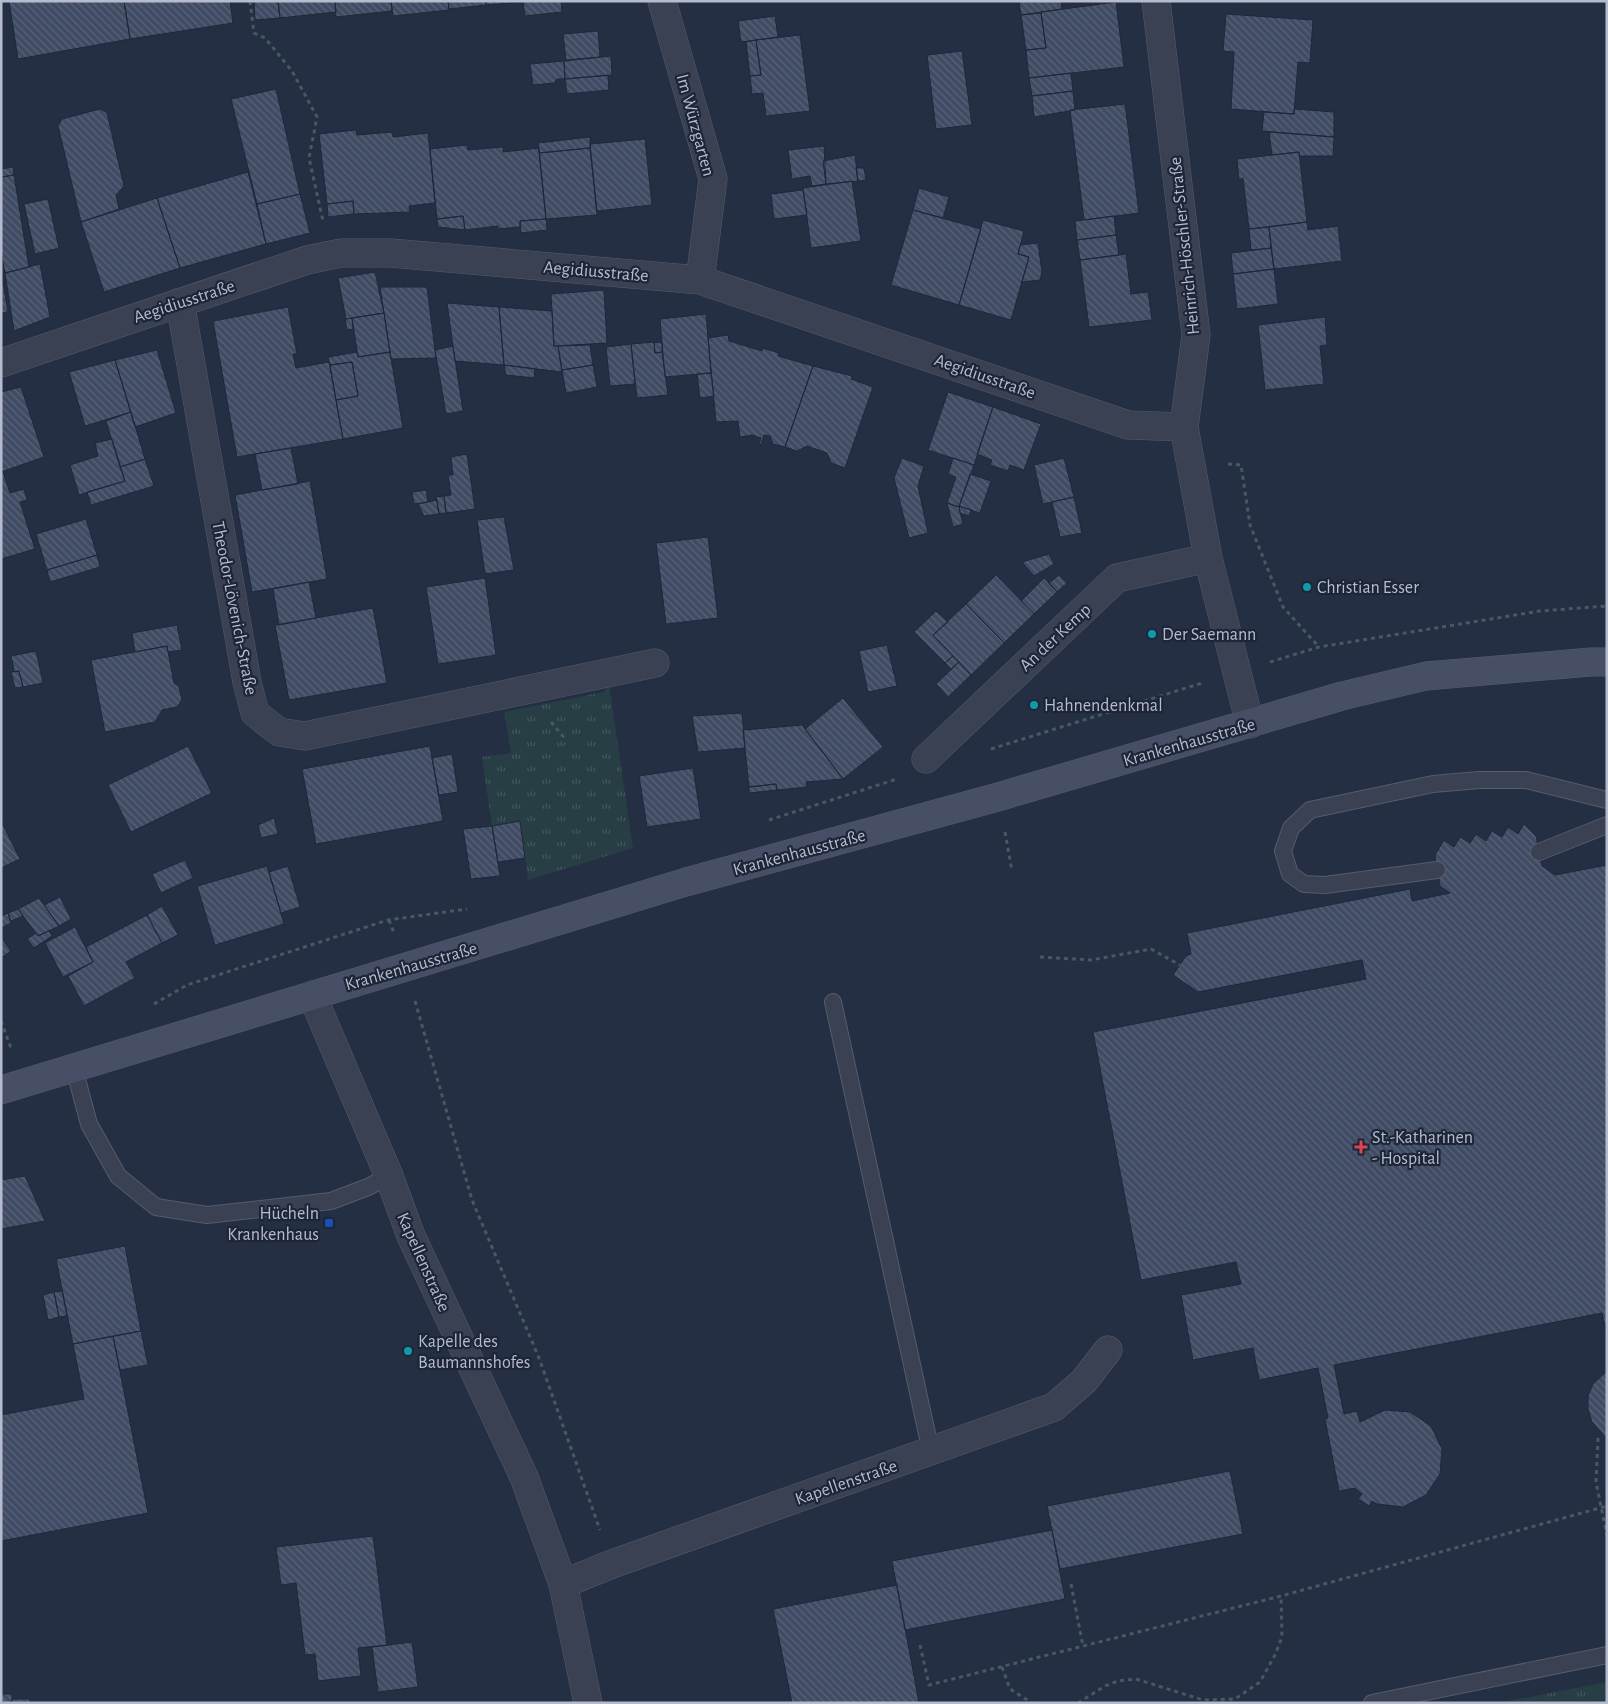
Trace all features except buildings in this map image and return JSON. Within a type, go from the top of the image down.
[{"type":"street","name":"Im Würzgarten","points":[[662,1],[713,179],[700,280]]},
{"type":"street","name":"Heinrich-Höschler-Straße","points":[[1156,1],[1196,335],[1184,427],[1208,558],[1250,724]]},
{"type":"street","name":"Aegidiusstraße","points":[[1,363],[308,260],[341,253],[391,253],[700,280],[1128,425],[1184,427]]},
{"type":"street","name":"Theodor-Lövenich-Straße","points":[[180,302],[247,682],[255,713],[279,732],[305,736],[655,663]]},
{"type":"street","name":"An der Kemp","points":[[926,759],[1117,578],[1208,558]]},
{"type":"street","name":"Krankenhausstraße","points":[[1,1090],[686,882],[998,797],[1342,696],[1426,676],[1607,662]]},
{"type":"street","name":"Kapellenstraße","points":[[312,995],[389,1176],[411,1236],[524,1477],[563,1584],[588,1703]]},
{"type":"street","name":"Kapellenstraße","points":[[563,1584],[612,1564],[1054,1407],[1084,1381],[1108,1350]]},
{"type":"lane","points":[[1437,870],[1325,885],[1304,884],[1290,874],[1283,851],[1291,828],[1310,810],[1433,784],[1478,780],[1526,780],[1607,800]]},
{"type":"lane","points":[[1539,852],[1607,825]]},
{"type":"lane","points":[[833,1002],[931,1452]]},
{"type":"lane","points":[[74,1068],[89,1124],[118,1176],[156,1207],[207,1215],[331,1201],[368,1188],[389,1176]]},
{"type":"lane","points":[[1372,1703],[1607,1655]]},
{"type":"path","points":[[250,1],[254,33],[265,38],[292,71],[317,117],[309,158],[331,256]]},
{"type":"path","points":[[1190,462],[1241,465],[1250,525],[1282,607],[1319,648]]},
{"type":"path","points":[[984,751],[1319,648],[1540,611],[1607,606]]},
{"type":"path","points":[[759,823],[900,778]]},
{"type":"path","points":[[149,1007],[187,985],[389,920],[477,908]]},
{"type":"path","points":[[389,920],[406,968],[472,1200],[539,1358],[612,1564]]},
{"type":"path","points":[[1040,957],[1092,960],[1151,949],[1180,965]]},
{"type":"path","points":[[6,1050],[21,1046]]},
{"type":"path","points":[[1598,1438],[1596,1471],[1607,1536]]},
{"type":"path","points":[[920,1645],[930,1685],[1280,1596],[1607,1506]]},
{"type":"path","points":[[1071,1584],[1083,1646]]},
{"type":"path","points":[[1078,1703],[1105,1686],[1118,1681],[1136,1679],[1203,1700],[1235,1699],[1260,1682],[1275,1655],[1282,1637],[1280,1596]]},
{"type":"path","points":[[1002,1667],[1010,1689],[1032,1703]]},
{"type":"green space","points":[[609,684],[633,848],[528,880],[520,821],[492,826],[482,757],[511,753],[504,712],[604,692]]},
{"type":"green space","points":[[1607,1682],[1607,1703],[1498,1703]]},
{"type":"place","name":"Christian Esser","points":[[1307,587]]},
{"type":"place","name":"Der Saemann","points":[[1152,634]]},
{"type":"place","name":"Hahnendenkmal","points":[[1034,705]]},
{"type":"place","name":"St.-Katharinen - Hospital","points":[[1361,1147]]},
{"type":"place","name":"Hücheln Krankenhaus","points":[[329,1223]]},
{"type":"place","name":"Kapelle des Baumannshofes","points":[[408,1351]]}]
